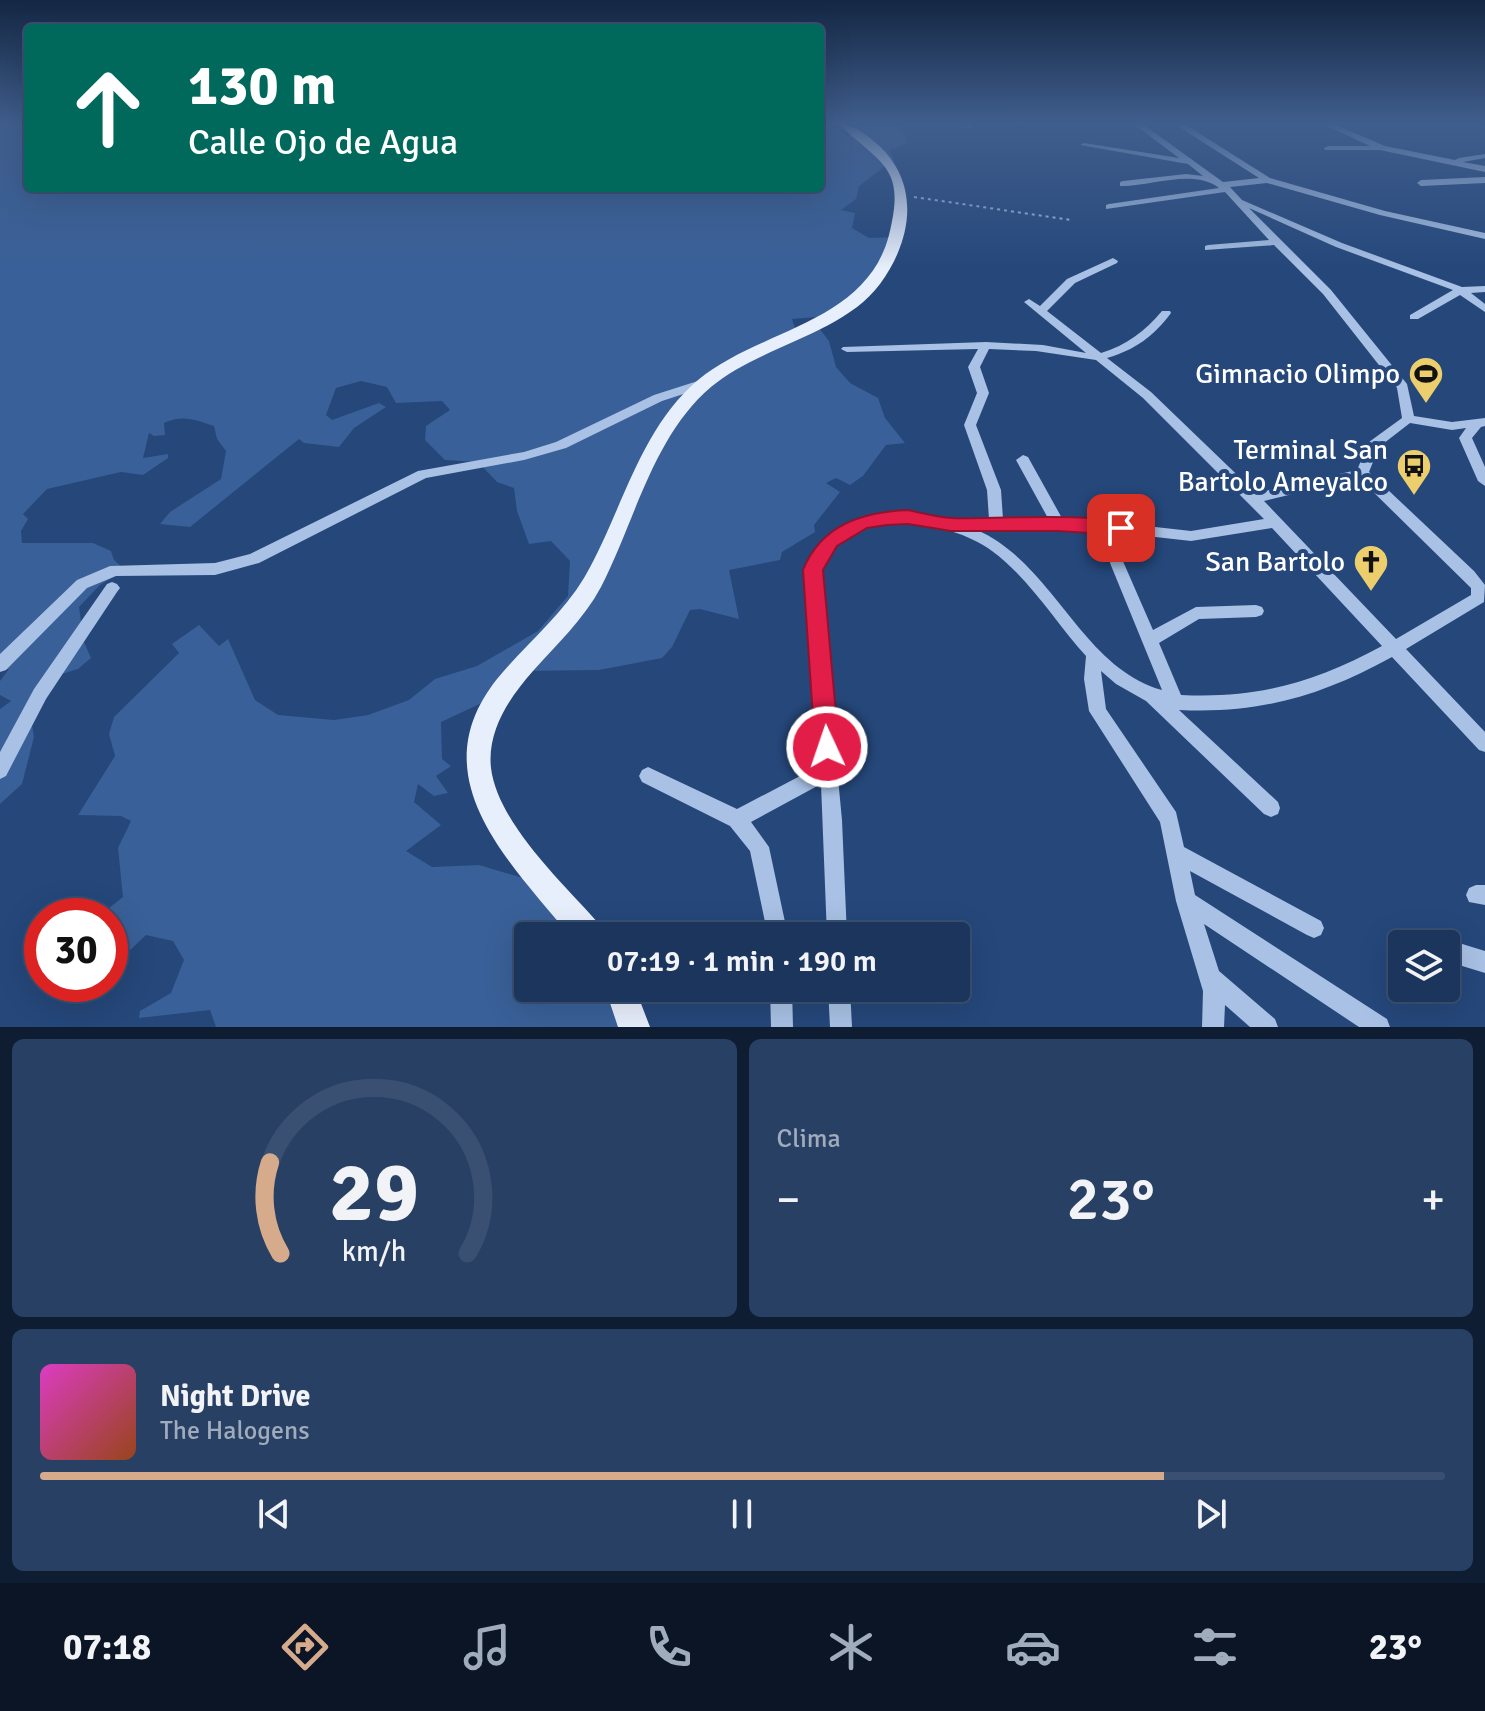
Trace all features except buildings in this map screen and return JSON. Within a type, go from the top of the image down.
[{"type":"main road","points":[[578,922],[504,829],[482,790],[478,765],[479,740],[490,710],[589,587],[660,438],[683,405],[704,383],[741,357],[821,319],[862,293],[886,264],[901,215],[902,195],[898,173]]},
{"type":"main road","points":[[625,1002],[634,1027]]},
{"type":"street","points":[[1206,173],[1240,200],[1276,242],[1327,292],[1382,357],[1403,387],[1408,419]]},
{"type":"street","points":[[1256,173],[1267,180],[1371,210],[1485,236]]},
{"type":"street","points":[[1123,184],[1186,177],[1222,185]]},
{"type":"street","points":[[1109,207],[1222,185],[1267,180]]},
{"type":"street","points":[[1421,183],[1485,180]]},
{"type":"street","points":[[1240,200],[1339,245],[1461,290],[1485,309]]},
{"type":"street","points":[[1208,248],[1276,242]]},
{"type":"street","points":[[1041,311],[1071,281],[1113,261]]},
{"type":"street","points":[[1414,317],[1461,290],[1485,289]]},
{"type":"street","points":[[1029,302],[1147,395],[1253,499],[1393,651],[1485,744]]},
{"type":"street","points":[[847,349],[921,344],[986,345],[1056,349],[1099,357],[1147,338],[1166,313]]},
{"type":"street","points":[[986,345],[974,367],[983,393],[970,425],[994,490],[996,524]]},
{"type":"street","points":[[0,665],[82,584],[98,574],[115,570],[215,569],[254,559],[423,474],[524,456],[561,445],[658,398],[704,383]]},
{"type":"street","points":[[1362,473],[1374,445],[1408,419],[1480,424]]},
{"type":"street","points":[[1480,424],[1465,438],[1470,455],[1485,481]]},
{"type":"street","points":[[1023,460],[1058,524]]},
{"type":"street","points":[[1253,499],[1362,473]]},
{"type":"street","points":[[1145,690],[1175,701],[1262,700],[1333,677],[1393,651],[1479,598],[1478,586],[1469,575],[1362,473]]},
{"type":"street","points":[[836,922],[828,771],[813,600],[813,570],[819,553],[845,530],[863,523],[908,517],[951,524],[1058,524],[1191,536],[1274,523]]},
{"type":"street","points":[[951,524],[999,548],[1013,560],[1094,655],[1145,690],[1271,808]]},
{"type":"street","points":[[1117,563],[1175,701]]},
{"type":"street","points":[[1469,575],[1485,581]]},
{"type":"street","points":[[0,770],[40,694],[112,588]]},
{"type":"street","points":[[1148,641],[1196,613],[1256,611]]},
{"type":"street","points":[[1094,655],[1092,679],[1098,711],[1169,819],[1186,901],[1214,991],[1213,1027]]},
{"type":"street","points":[[737,819],[828,771]]},
{"type":"street","points":[[648,776],[737,819],[759,847],[775,922]]},
{"type":"street","points":[[1178,854],[1314,928]]},
{"type":"street","points":[[1186,901],[1379,1027]]},
{"type":"street","points":[[1460,954],[1485,962]]},
{"type":"street","points":[[1210,977],[1267,1027]]},
{"type":"street","points":[[781,1002],[782,1027]]},
{"type":"street","points":[[840,1002],[841,1027]]},
{"type":"path","points":[[902,195],[1071,220]]},
{"type":"shaded area","points":[[0,173],[24,173],[24,192],[824,192],[824,173],[876,173],[859,186],[856,199],[841,210],[855,213],[852,228],[869,238],[899,237],[903,243],[891,247],[884,270],[829,316],[792,319],[795,328],[819,328],[829,341],[836,367],[850,383],[878,398],[885,418],[905,443],[886,445],[863,476],[850,485],[836,478],[826,483],[840,492],[814,525],[815,532],[782,552],[780,560],[729,570],[739,619],[700,609],[690,610],[672,647],[662,658],[599,670],[521,671],[484,702],[441,722],[442,759],[451,766],[436,776],[448,793],[434,796],[418,784],[414,802],[441,825],[406,851],[432,867],[479,865],[533,881],[571,922],[514,922],[514,1002],[638,1002],[643,1027],[216,1027],[210,1010],[139,1018],[140,1011],[171,993],[184,960],[173,941],[146,935],[128,952],[128,898],[122,898],[118,848],[131,821],[121,816],[78,815],[115,756],[109,734],[114,717],[179,653],[172,644],[199,625],[219,646],[228,639],[255,700],[278,715],[334,720],[368,715],[409,700],[435,679],[477,666],[538,631],[568,596],[570,561],[551,541],[529,544],[517,511],[514,488],[497,482],[478,462],[445,460],[425,440],[426,426],[450,410],[442,401],[396,403],[387,387],[361,381],[336,388],[326,415],[332,420],[379,403],[386,407],[354,428],[339,447],[304,443],[299,439],[190,527],[160,524],[170,512],[221,479],[226,451],[217,439],[214,426],[195,420],[171,420],[164,423],[165,435],[149,433],[143,458],[168,454],[168,458],[143,475],[121,472],[47,489],[23,514],[28,519],[21,531],[22,543],[93,543],[111,551],[114,560],[125,570],[100,585],[79,607],[84,642],[91,658],[78,669],[52,677],[31,719],[34,737],[22,784],[0,804],[0,709],[11,701],[0,695],[0,681],[9,669],[0,669]]},
{"type":"place","name":"Gimnacio Olimpo","points":[[1426,405]]},
{"type":"place","name":"Terminal San Bartolo Ameyalco","points":[[1414,497]]},
{"type":"place","name":"San Bartolo","points":[[1371,593]]},
{"type":"route","points":[[827,747],[813,570],[819,553],[845,530],[887,518],[908,517],[951,524],[1058,524],[1121,528]]}]
